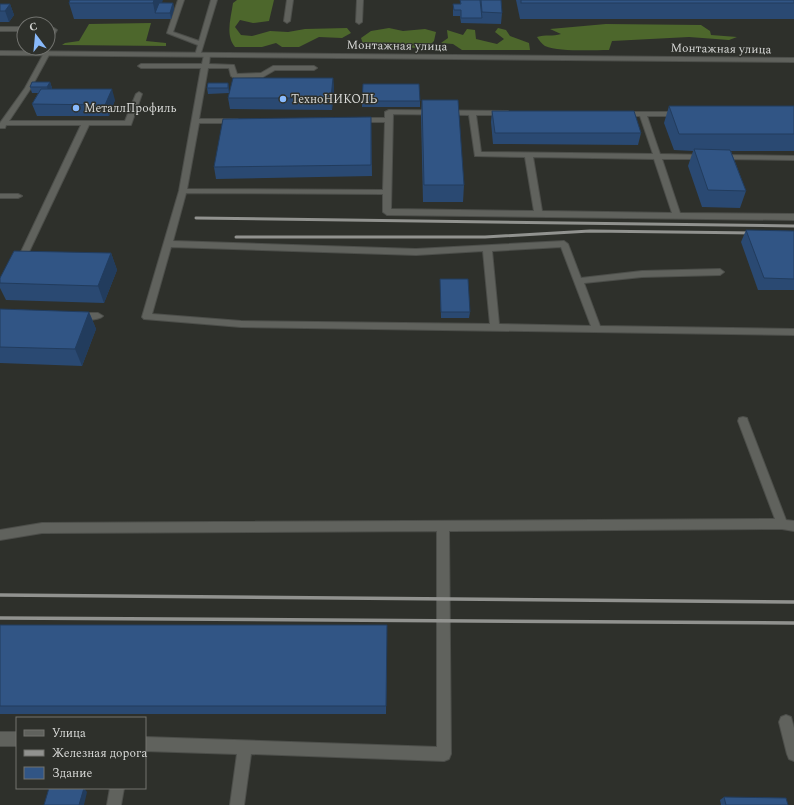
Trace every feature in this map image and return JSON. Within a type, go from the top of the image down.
[{"type":"street","points":[[181,0],[170,33],[201,44]]},
{"type":"street","points":[[214,0],[201,44],[204,66],[183,191],[147,317],[241,324],[794,332]]},
{"type":"street","points":[[287,21],[290,0]]},
{"type":"street","points":[[359,22],[360,0]]},
{"type":"street","points":[[0,29],[16,29]]},
{"type":"street","name":"Монтажная улица","points":[[56,52],[202,55],[794,60]]},
{"type":"street","name":"Монтажная улица","points":[[0,53],[16,53]]},
{"type":"street","points":[[2,126],[28,88],[42,56]]},
{"type":"street","points":[[140,66],[232,66],[234,76],[263,75],[273,68],[314,68]]},
{"type":"street","points":[[2,126],[128,123],[139,94]]},
{"type":"street","points":[[511,113],[389,112],[387,212],[794,217]]},
{"type":"street","points":[[472,112],[478,154],[794,158]]},
{"type":"street","points":[[612,114],[691,114]]},
{"type":"street","points":[[643,114],[677,216]]},
{"type":"street","points":[[195,121],[241,120]]},
{"type":"street","points":[[350,120],[388,120]]},
{"type":"street","points":[[24,254],[86,123]]},
{"type":"street","points":[[529,155],[538,214]]},
{"type":"street","points":[[183,191],[388,192]]},
{"type":"street","points":[[0,196],[18,196]]},
{"type":"street","points":[[168,244],[416,252],[564,244],[597,329]]},
{"type":"street","points":[[487,248],[495,328]]},
{"type":"street","points":[[578,281],[642,274],[720,272]]},
{"type":"street","points":[[68,315],[98,316]]},
{"type":"street","points":[[743,421],[782,524]]},
{"type":"street","points":[[0,535],[42,528],[782,524],[794,526]]},
{"type":"street","points":[[146,744],[444,754],[444,525]]},
{"type":"street","points":[[786,722],[794,754]]},
{"type":"street","points":[[0,739],[16,740]]},
{"type":"street","points":[[237,805],[245,747]]},
{"type":"street","points":[[114,805],[117,789]]},
{"type":"green space","points":[[237,0],[274,0],[269,21],[253,23],[240,20],[235,27],[241,35],[252,36],[270,31],[288,32],[305,29],[347,28],[351,33],[342,38],[319,37],[299,47],[282,47],[276,43],[262,47],[235,47],[229,32],[233,3]]},
{"type":"green space","points":[[151,23],[146,41],[166,43],[166,46],[62,45],[65,43],[79,41],[89,24]]},
{"type":"green space","points":[[606,24],[701,25],[710,31],[711,35],[737,37],[729,40],[689,37],[612,41],[609,50],[567,50],[545,46],[537,37],[561,34],[550,29]]},
{"type":"green space","points":[[389,28],[403,31],[425,29],[436,32],[434,41],[427,48],[364,47],[361,38],[371,31]]},
{"type":"green space","points":[[498,28],[506,30],[510,36],[529,43],[530,50],[462,50],[453,44],[441,43],[448,38],[447,30],[463,35],[467,29],[475,30],[476,39],[497,44],[504,39],[495,32]]},
{"type":"building","points":[[70,0],[154,0],[153,3],[69,3]]},
{"type":"building","points":[[460,0],[480,0],[482,18],[461,18],[461,10],[454,10],[453,4],[461,4]]},
{"type":"building","points":[[481,0],[501,0],[502,13],[482,12]]},
{"type":"building","points":[[521,0],[794,0],[794,3],[521,3]]},
{"type":"building","points":[[159,3],[173,3],[170,13],[155,13]]},
{"type":"building","points":[[0,4],[10,4],[5,11],[0,11]]},
{"type":"building","points":[[233,78],[333,78],[331,98],[228,98]]},
{"type":"building","points":[[32,82],[50,82],[47,87],[30,87]]},
{"type":"building","points":[[208,83],[228,83],[228,88],[207,88]]},
{"type":"building","points":[[363,84],[419,84],[420,101],[362,101]]},
{"type":"building","points":[[41,89],[112,89],[105,105],[32,104]]},
{"type":"building","points":[[422,100],[458,100],[464,185],[424,185]]},
{"type":"building","points":[[669,106],[794,106],[794,134],[679,134]]},
{"type":"building","points":[[492,111],[634,111],[641,133],[495,133]]},
{"type":"building","points":[[371,117],[371,165],[214,167],[223,119]]},
{"type":"building","points":[[694,149],[730,150],[746,191],[708,190]]},
{"type":"building","points":[[746,230],[794,231],[794,279],[764,278]]},
{"type":"building","points":[[14,251],[111,253],[98,286],[0,283],[0,278]]},
{"type":"building","points":[[440,279],[468,279],[470,312],[441,312]]},
{"type":"building","points":[[0,309],[89,312],[75,349],[0,347]]},
{"type":"building","points":[[0,625],[387,625],[386,706],[0,706]]},
{"type":"building","points":[[49,789],[84,789],[79,805],[44,805]]},
{"type":"building","points":[[724,797],[786,798],[788,805],[726,805]]},
{"type":"railway","points":[[196,218],[794,226]]},
{"type":"railway","points":[[236,237],[485,237],[590,231],[755,233]]},
{"type":"railway","points":[[0,595],[794,602]]},
{"type":"railway","points":[[0,618],[794,623]]},
{"type":"place","name":"ТехноНИКОЛЬ","points":[[283,99]]},
{"type":"place","name":"МеталлПрофиль","points":[[76,108]]}]
